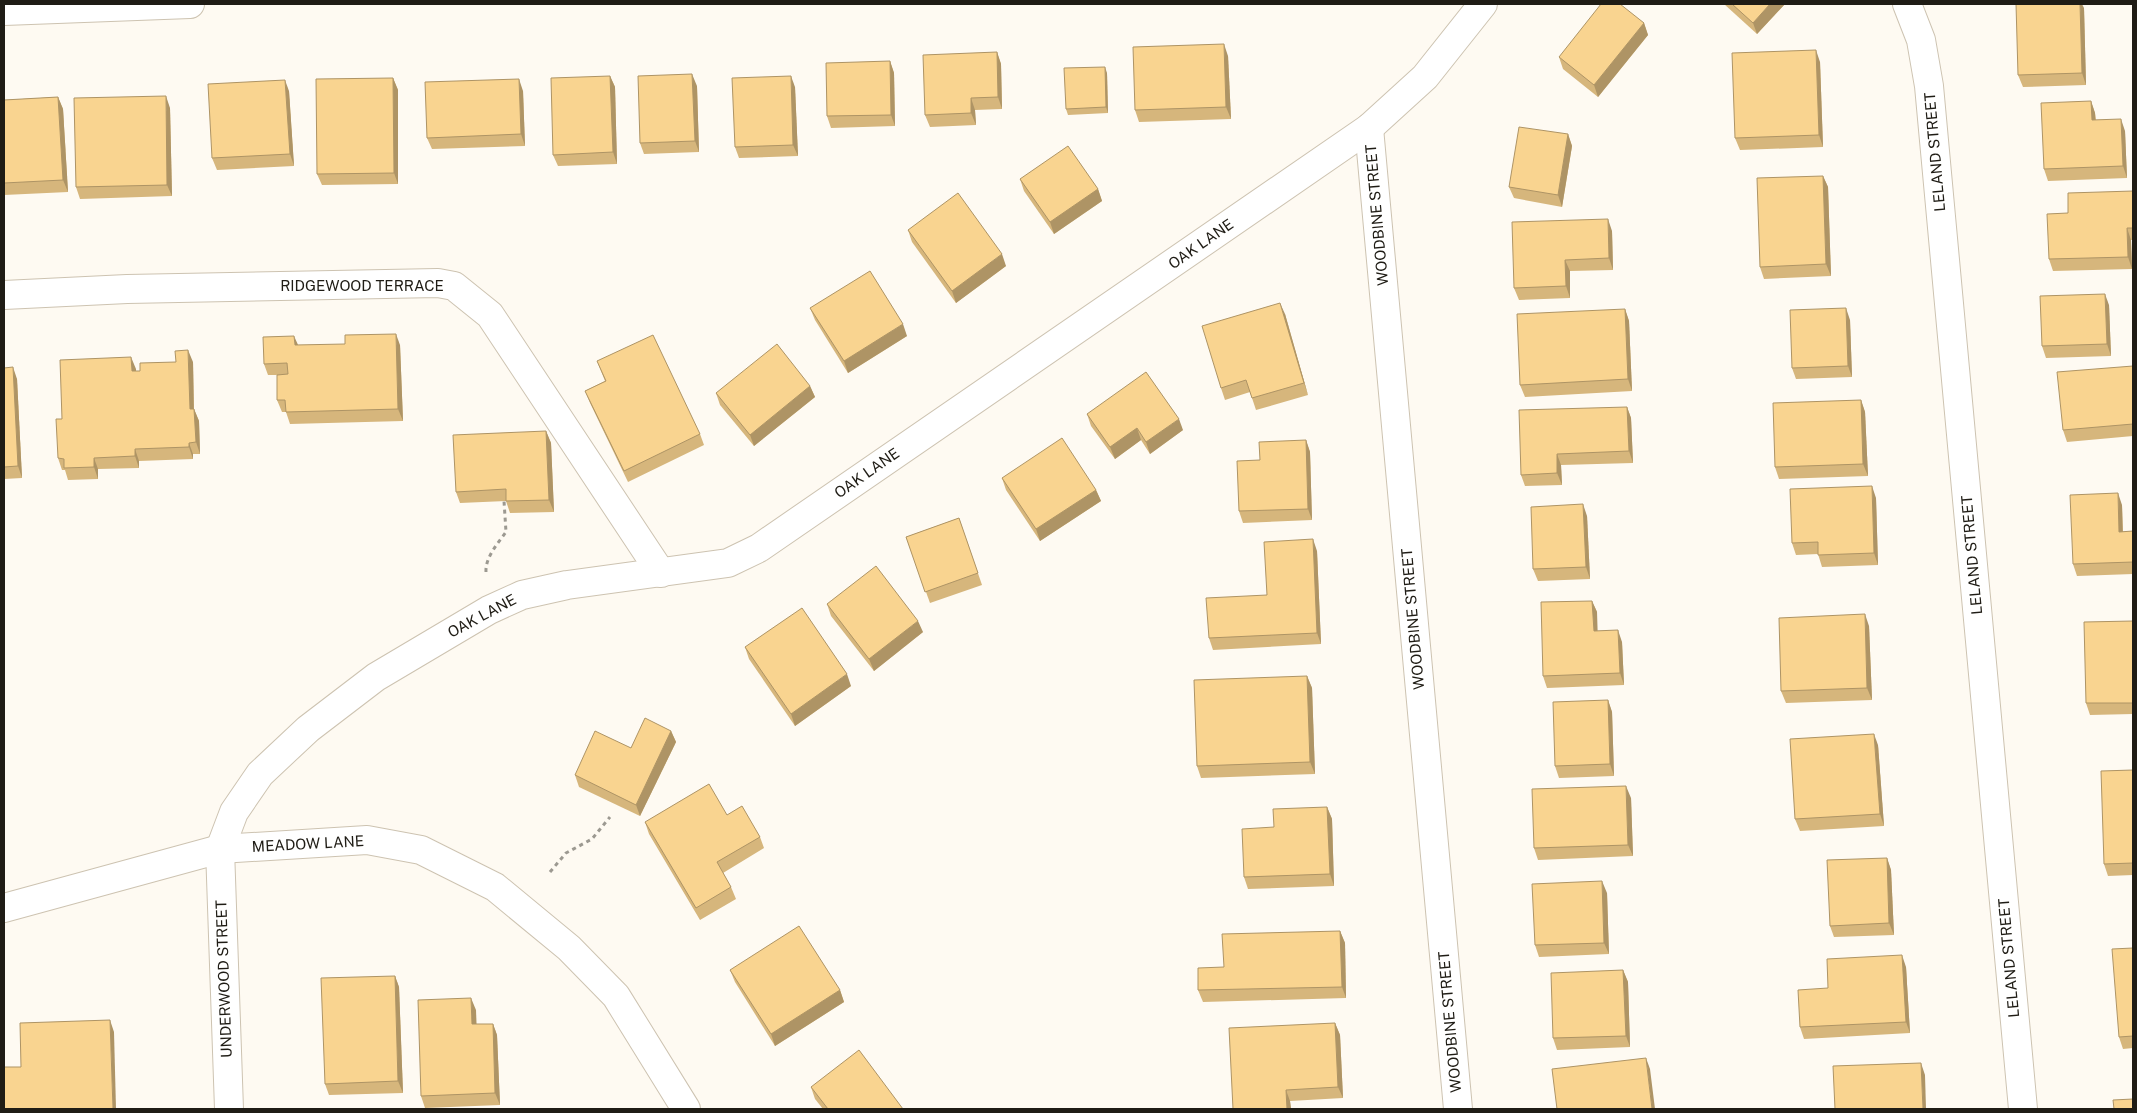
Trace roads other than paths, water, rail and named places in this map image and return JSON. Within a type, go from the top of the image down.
[{"type":"street","points":[[4,11],[190,4]]},
{"type":"street","name":"OAK LANE","points":[[220,849],[234,812],[260,774],[308,729],[376,677],[489,610],[522,595],[568,585],[728,563],[759,548],[1369,128],[1425,77],[1483,4]]},
{"type":"street","name":"LELAND STREET","points":[[1907,4],[1921,40],[1929,86],[2023,1109]]},
{"type":"street","name":"WOODBINE STREET","points":[[1369,128],[1458,1109]]},
{"type":"street","name":"RIDGEWOOD TERRACE","points":[[4,295],[175,288],[438,283],[454,286],[490,315],[661,573]]},
{"type":"street","name":"MEADOW LANE","points":[[4,908],[220,849],[367,840],[421,850],[495,887],[569,948],[616,996],[686,1109]]},
{"type":"street","name":"UNDERWOOD STREET","points":[[220,849],[229,1109]]}]
